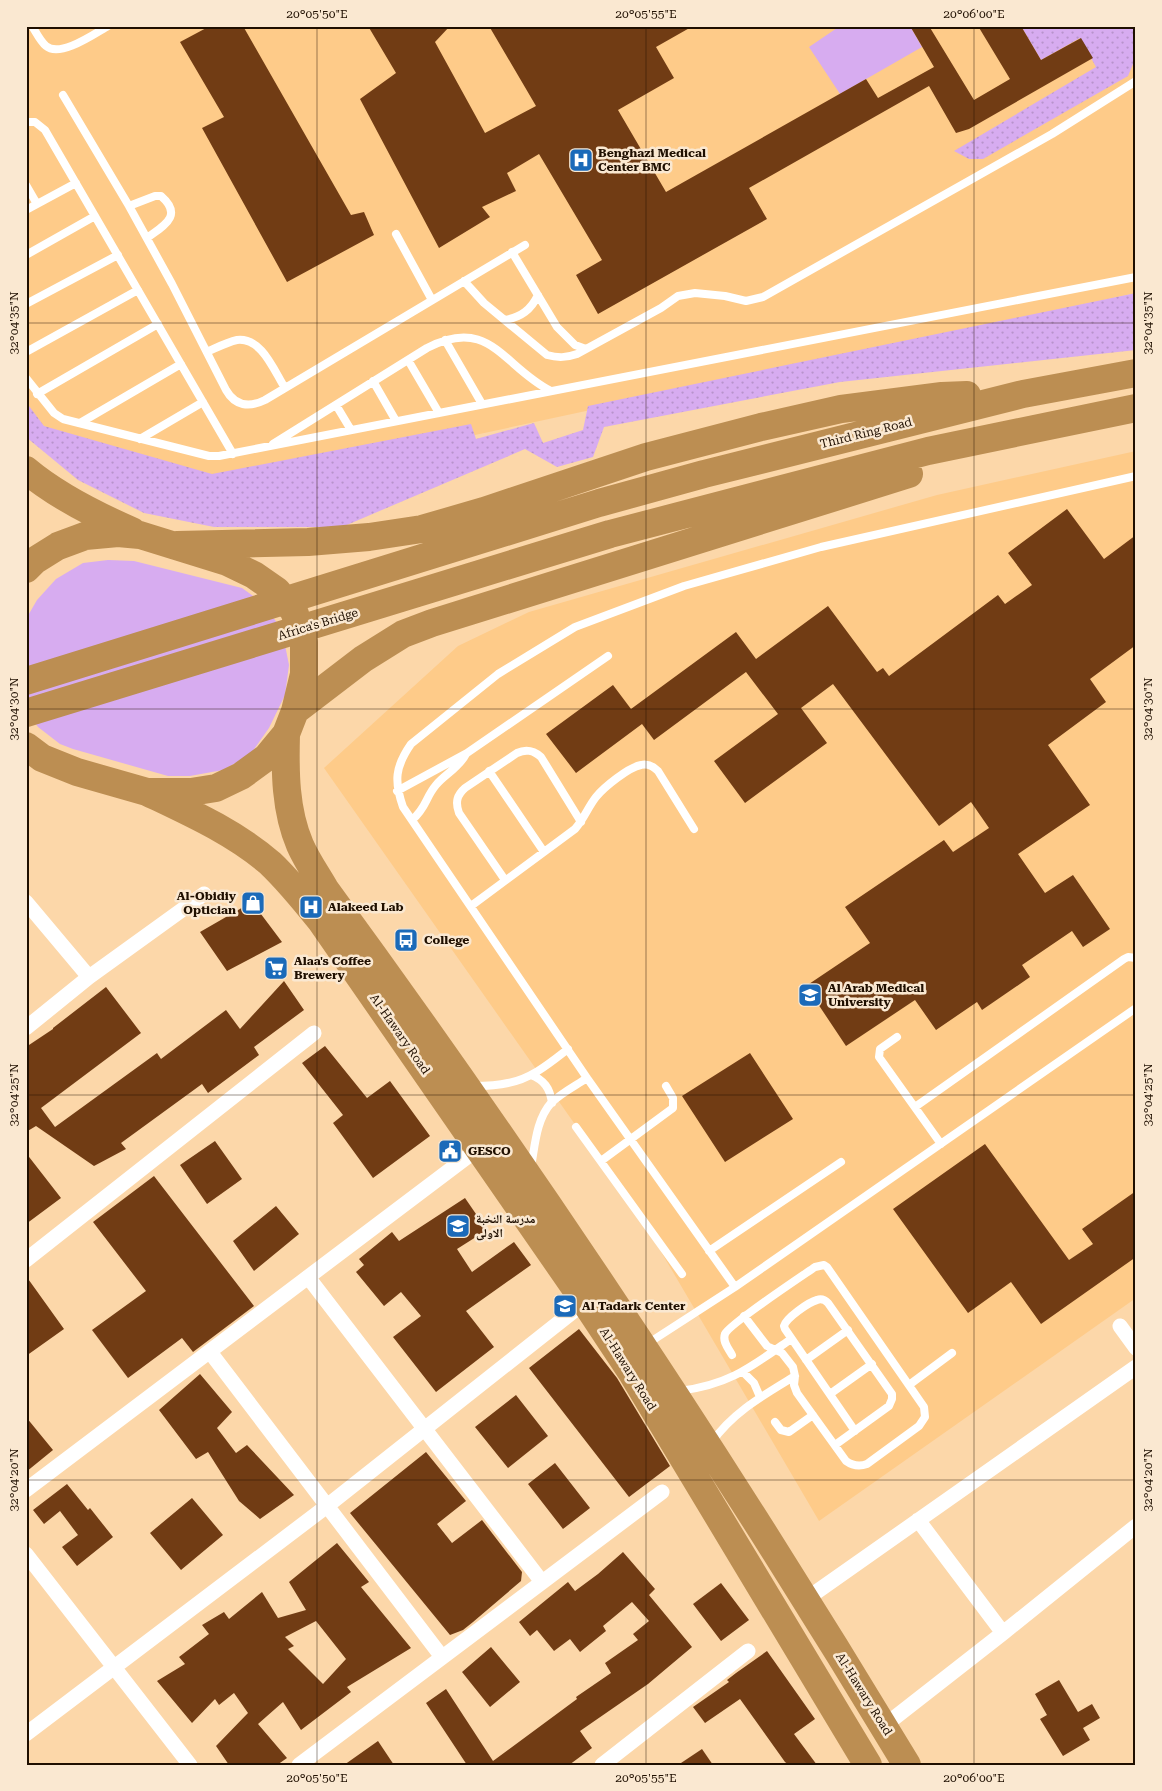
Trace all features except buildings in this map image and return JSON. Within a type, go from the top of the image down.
[{"type":"highway","name":"Third Ring Road","points":[[26,681],[599,503],[704,474],[1023,394],[1136,372]]},
{"type":"highway","points":[[177,545],[308,542],[369,538],[422,529],[484,511],[646,457],[761,427],[840,410],[942,396],[1023,394]]},
{"type":"highway","points":[[290,722],[363,659],[403,634],[903,476],[928,466],[977,440],[1136,408]]},
{"type":"highway","name":"Africa's Bridge","points":[[26,713],[610,534],[977,440]]},
{"type":"highway","points":[[26,470],[66,498],[101,518],[140,535],[177,545],[226,562],[254,575],[277,591],[294,611],[304,642],[304,674],[290,722],[268,757],[241,776],[216,788],[191,792],[147,792],[77,772],[42,758],[26,746]]},
{"type":"highway","points":[[26,569],[34,561],[58,546],[85,536],[118,533],[140,535]]},
{"type":"highway","name":"Al-Hawary Road","points":[[290,722],[285,776],[290,810],[300,844],[309,863],[325,889],[467,1087],[674,1392],[907,1765]]},
{"type":"highway","points":[[26,773],[77,772]]},
{"type":"highway","name":"Al-Hawary Road","points":[[147,792],[202,819],[269,862],[292,885],[321,921],[585,1302],[632,1373],[868,1765]]},
{"type":"street","points":[[26,1028],[89,977],[204,894]]},
{"type":"street","points":[[26,902],[89,977]]},
{"type":"street","points":[[26,1260],[314,1033]]},
{"type":"street","points":[[26,1490],[479,1148]]},
{"type":"street","points":[[308,1277],[542,1582]]},
{"type":"street","points":[[26,1734],[328,1506],[585,1302]]},
{"type":"street","points":[[1120,1326],[1136,1348]]},
{"type":"street","points":[[210,1352],[442,1657]]},
{"type":"street","points":[[805,1600],[1136,1367]]},
{"type":"street","points":[[299,1765],[662,1492]]},
{"type":"street","points":[[918,1520],[1003,1634]]},
{"type":"street","points":[[884,1726],[1003,1634],[1136,1526]]},
{"type":"street","points":[[26,1554],[190,1765]]},
{"type":"street","points":[[602,1765],[748,1651]]},
{"type":"lane","points":[[32,26],[46,46],[55,49],[65,49],[108,26]]},
{"type":"lane","points":[[464,281],[479,298],[547,355],[567,358],[586,350],[661,308],[678,296],[695,293],[725,296],[746,302],[763,297],[1052,134],[1136,81]]},
{"type":"lane","points":[[63,95],[147,238],[226,390],[234,401],[250,405],[258,404],[525,245]]},
{"type":"lane","points":[[26,122],[35,122],[45,130],[233,454]]},
{"type":"lane","points":[[26,210],[76,183]]},
{"type":"lane","points":[[26,185],[37,204]]},
{"type":"lane","points":[[129,206],[155,196],[161,196],[167,202],[171,216],[169,222],[147,238]]},
{"type":"lane","points":[[26,255],[95,216]]},
{"type":"lane","points":[[396,234],[432,300]]},
{"type":"lane","points":[[512,252],[557,327],[574,345],[586,350]]},
{"type":"lane","points":[[26,304],[118,255]]},
{"type":"lane","points":[[26,378],[54,413],[63,419],[209,456],[233,454],[1136,277]]},
{"type":"lane","points":[[26,352],[138,290]]},
{"type":"lane","points":[[505,320],[520,316],[526,312],[535,302],[538,295]]},
{"type":"lane","points":[[37,394],[158,324]]},
{"type":"lane","points":[[269,446],[427,348],[445,340],[468,337],[480,339],[491,345],[534,381],[551,391]]},
{"type":"lane","points":[[207,352],[237,340],[251,342],[262,352],[285,388]]},
{"type":"lane","points":[[445,340],[482,404]]},
{"type":"lane","points":[[408,360],[439,413]]},
{"type":"lane","points":[[80,423],[181,364]]},
{"type":"lane","points":[[373,381],[396,421]]},
{"type":"lane","points":[[140,439],[203,402]]},
{"type":"lane","points":[[336,405],[351,430]]},
{"type":"lane","points":[[735,1287],[587,1078],[403,807],[397,791],[397,774],[402,758],[411,744],[498,674],[575,627],[684,586],[821,547],[1136,476]]},
{"type":"lane","points":[[397,791],[467,753],[608,656]]},
{"type":"lane","points":[[505,880],[457,807],[458,796],[461,791],[517,753],[533,751],[541,757],[581,822]]},
{"type":"lane","points":[[412,820],[425,806],[436,785],[456,767],[467,753]]},
{"type":"lane","points":[[470,906],[575,829],[590,805],[605,788],[634,767],[644,764],[654,767],[658,771],[694,829]]},
{"type":"lane","points":[[490,771],[544,852]]},
{"type":"lane","points":[[914,1107],[1124,959],[1128,957],[1136,958]]},
{"type":"lane","points":[[643,1347],[735,1287],[1136,1008]]},
{"type":"lane","points":[[897,1037],[880,1049],[879,1057],[940,1144]]},
{"type":"lane","points":[[467,1087],[507,1083],[531,1075],[568,1049]]},
{"type":"lane","points":[[531,1075],[544,1082],[552,1102]]},
{"type":"lane","points":[[528,1178],[541,1121],[552,1102],[587,1078]]},
{"type":"lane","points":[[601,1161],[673,1108],[674,1101],[666,1086]]},
{"type":"lane","points":[[576,1127],[682,1274]]},
{"type":"lane","points":[[709,1250],[841,1162]]},
{"type":"lane","points":[[732,1355],[725,1342],[725,1333],[744,1316],[818,1266],[824,1265],[924,1407],[925,1417],[918,1426],[862,1466],[851,1464],[846,1461],[795,1389],[794,1367],[785,1355],[767,1346],[744,1316]]},
{"type":"lane","points":[[835,1446],[889,1406],[892,1399],[890,1391],[828,1303],[825,1300],[817,1299],[785,1321],[784,1329],[855,1431]]},
{"type":"lane","points":[[806,1360],[848,1330]]},
{"type":"lane","points":[[674,1392],[711,1386],[743,1372],[791,1339]]},
{"type":"lane","points":[[909,1386],[952,1353]]},
{"type":"lane","points":[[830,1394],[872,1364]]},
{"type":"lane","points":[[743,1372],[754,1383],[760,1397]]},
{"type":"lane","points":[[709,1446],[728,1422],[740,1411],[795,1376]]},
{"type":"lane","points":[[775,1422],[781,1430],[789,1432],[813,1415]]},
{"type":"shaded area","name":"Benghazi Medical Center BMC","points":[[26,26],[1136,26],[1136,293],[195,495],[26,436]]},
{"type":"shaded area","points":[[840,26],[910,26],[922,47],[840,94],[809,47]]},
{"type":"shaded area","points":[[1021,26],[1135,27],[1136,57],[1128,76],[983,159],[969,159],[954,151],[1096,67],[1080,38],[1041,60]]},
{"type":"shaded area","points":[[1136,293],[1136,350],[840,382],[604,427],[593,457],[557,467],[525,449],[342,527],[214,527],[144,513],[78,480],[26,437],[26,402],[44,426],[212,474],[471,424],[476,439],[534,423],[543,443],[583,430],[588,406]]},
{"type":"shaded area","name":"Al Arab Medical University","points":[[1136,451],[1136,1298],[819,1521],[643,1221],[324,768],[458,646],[529,612],[937,495]]},
{"type":"shaded area","points":[[108,560],[134,561],[242,588],[263,603],[282,630],[289,665],[285,695],[269,728],[250,755],[223,770],[190,776],[168,776],[73,749],[60,744],[38,727],[26,710],[26,619],[37,600],[56,579],[83,563]]},
{"type":"place","name":"Benghazi Medical Center BMC","points":[[581,160]]},
{"type":"place","name":"Al-Obidiy Optician","points":[[253,903]]},
{"type":"place","name":"Alakeed Lab","points":[[311,907]]},
{"type":"place","name":"College","points":[[406,940]]},
{"type":"place","name":"Alaa's Coffee Brewery","points":[[276,968]]},
{"type":"place","name":"Al Arab Medical University","points":[[810,995]]},
{"type":"place","name":"GESCO","points":[[450,1151]]},
{"type":"place","name":"مدرسة النخبة الاولى","points":[[458,1226]]},
{"type":"place","name":"Al Tadark Center","points":[[565,1306]]}]
